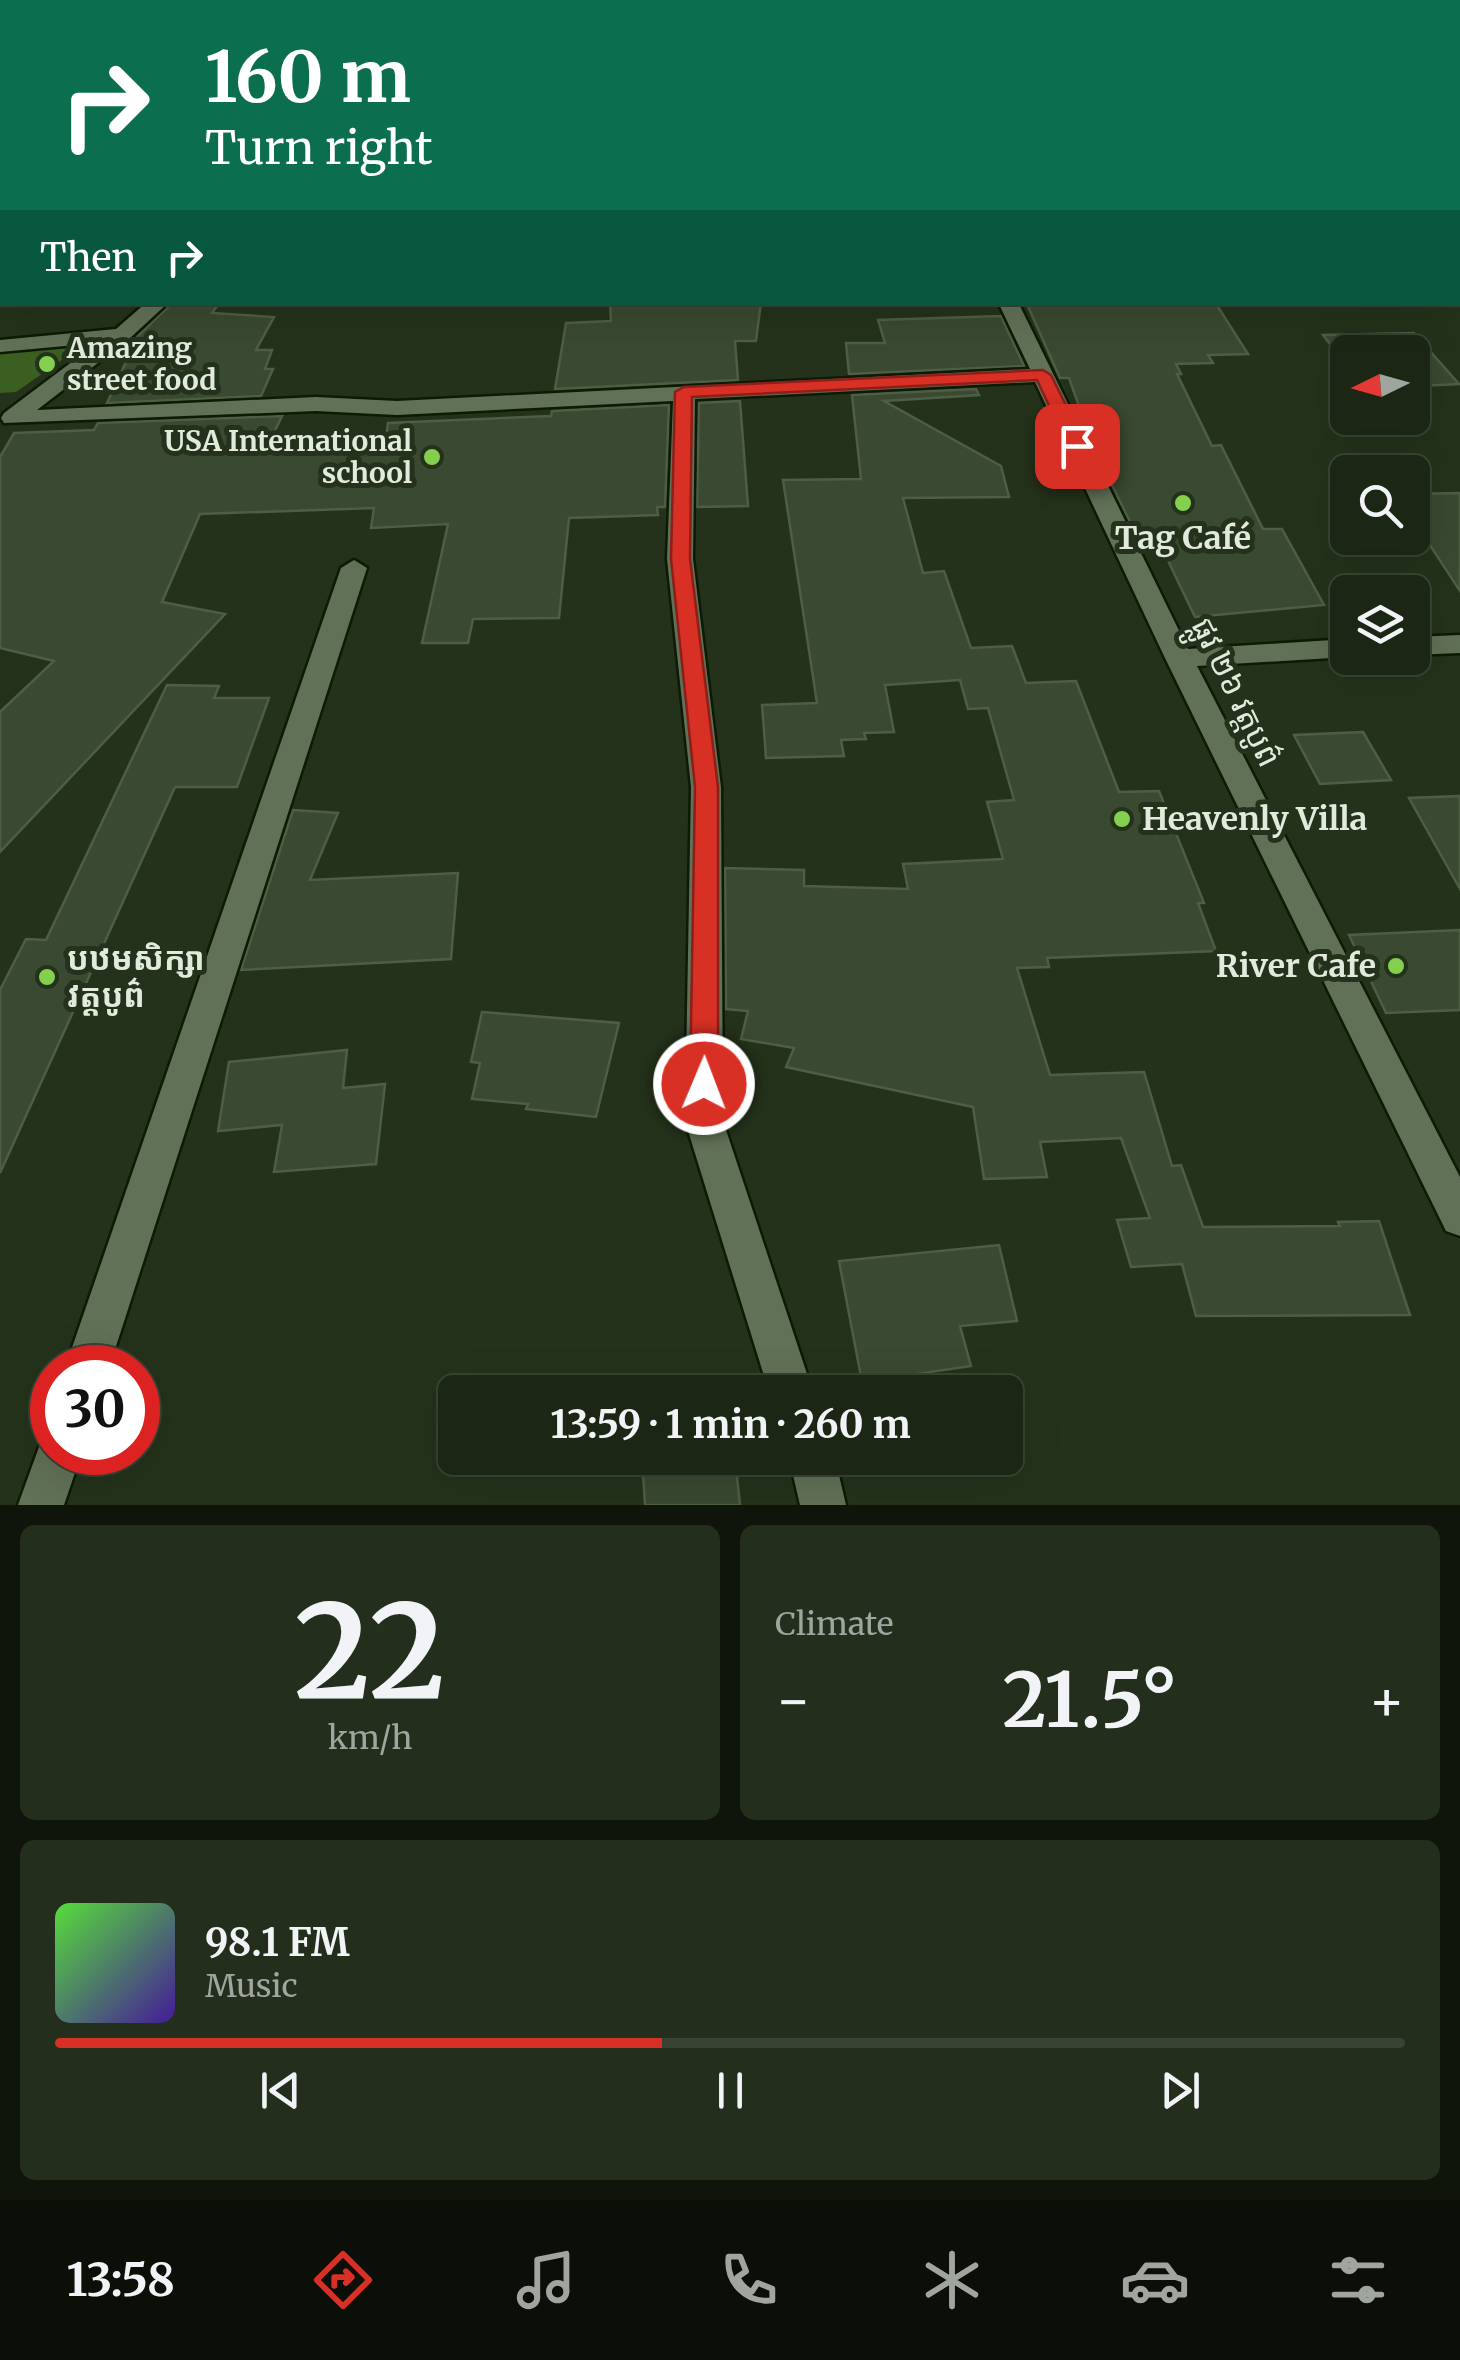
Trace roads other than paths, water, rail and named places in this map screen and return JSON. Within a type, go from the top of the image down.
[{"type":"street","points":[[7,422],[156,305]]},
{"type":"street","name":"ផ្លូវ ២៦ វត្តបូព៌","points":[[1009,305],[1180,658],[1460,1218]]},
{"type":"street","points":[[0,346],[122,335]]},
{"type":"street","points":[[7,422],[316,404],[397,408],[1043,375]]},
{"type":"street","points":[[684,392],[680,559],[706,787],[704,1121],[786,1375]]},
{"type":"street","points":[[95,1345],[354,568]]},
{"type":"street","points":[[1430,645],[1460,644]]},
{"type":"street","points":[[1180,658],[1330,649]]},
{"type":"street","points":[[41,1505],[51,1475]]},
{"type":"street","points":[[816,1475],[823,1505]]},
{"type":"place","name":"Amazing street food","points":[[47,364]]},
{"type":"place","name":"USA International school","points":[[432,457]]},
{"type":"place","name":"Tag Café","points":[[1183,503]]},
{"type":"place","name":"Heavenly Villa","points":[[1122,819]]},
{"type":"place","name":"River Cafe","points":[[1396,966]]},
{"type":"place","name":"បឋមសិក្សា វត្តបូព៌","points":[[47,977]]}]
